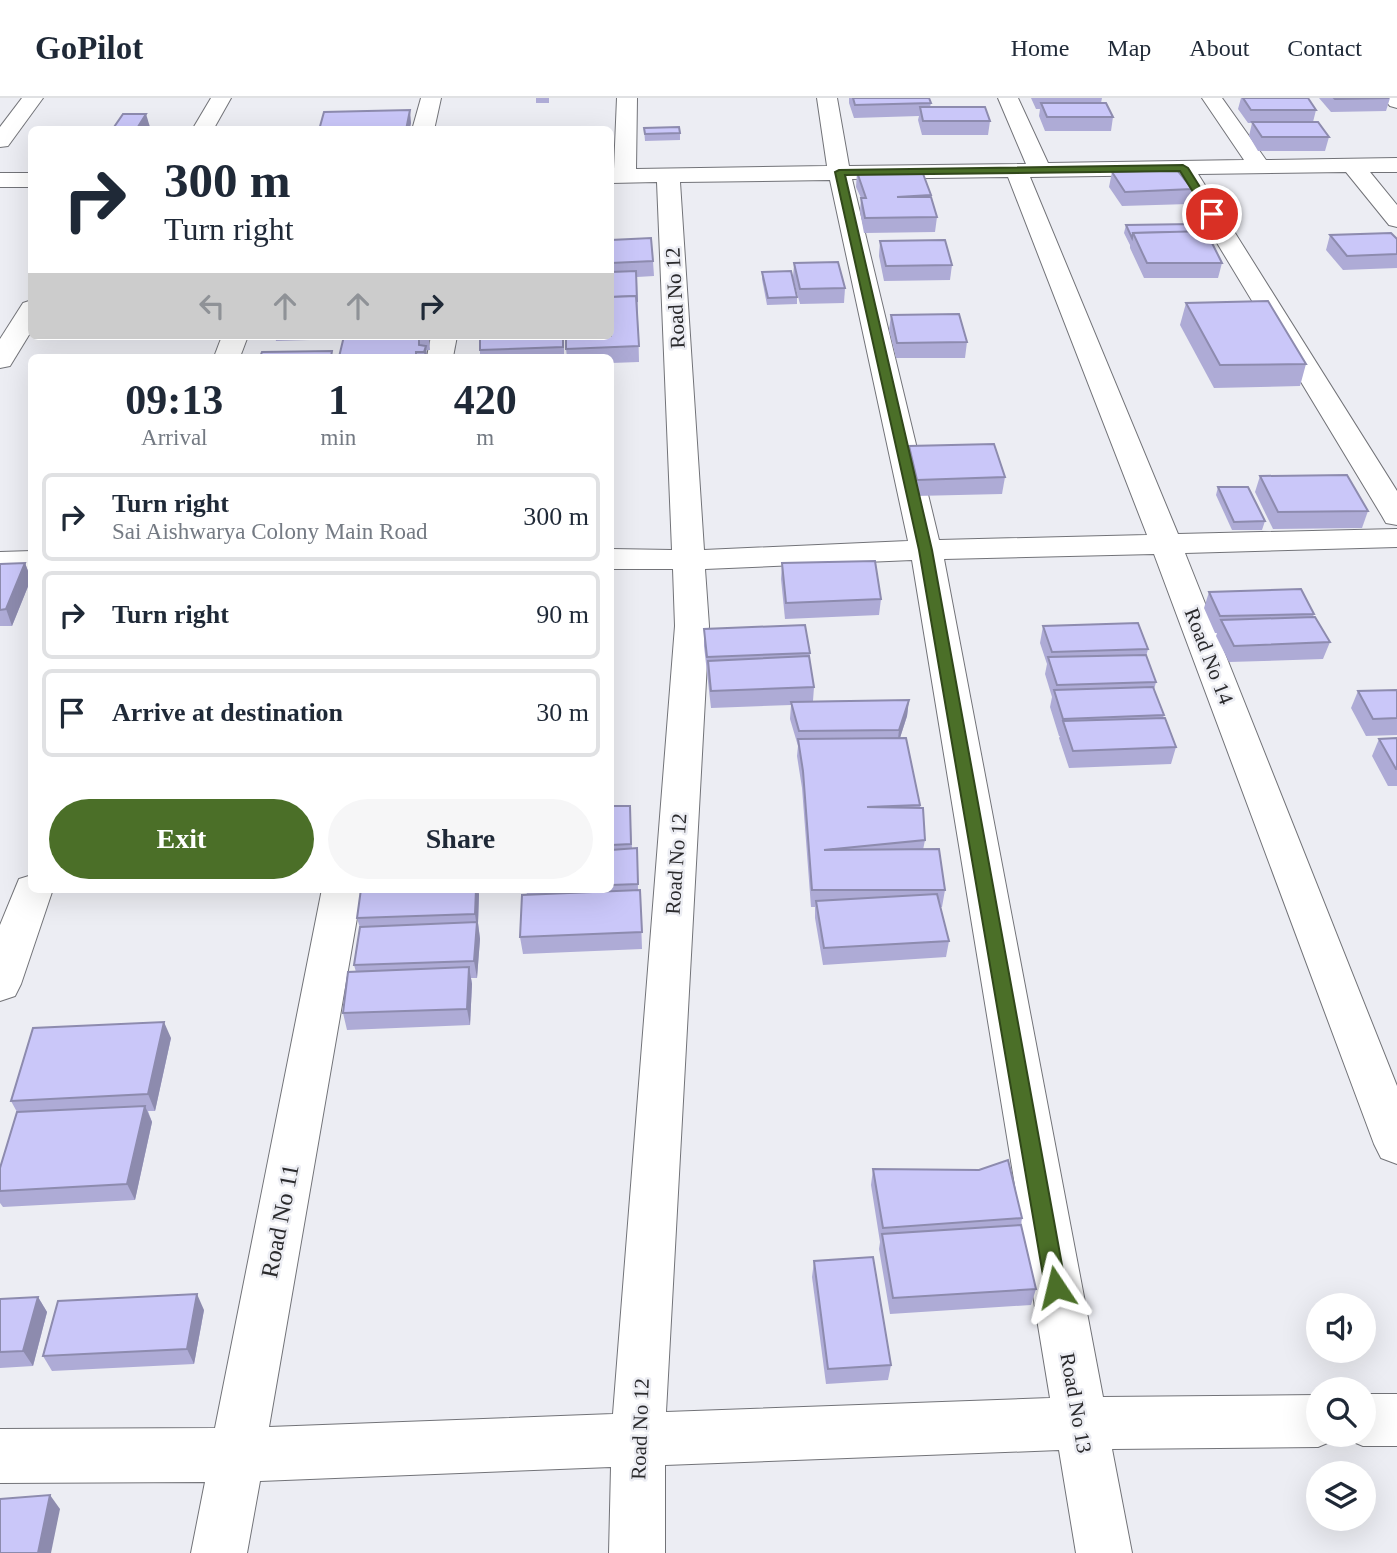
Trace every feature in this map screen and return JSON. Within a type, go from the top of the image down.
[{"type":"street","points":[[0,141],[33,98]]},
{"type":"street","points":[[204,126],[221,98]]},
{"type":"street","points":[[424,126],[431,98]]},
{"type":"street","points":[[627,98],[618,176],[1397,165]]},
{"type":"street","name":"Road No 13","points":[[827,98],[839,172],[926,550],[1104,1553]]},
{"type":"street","name":"Road No 14","points":[[1008,98],[1028,169],[1166,544],[1397,1144]]},
{"type":"street","points":[[1212,98],[1259,166]]},
{"type":"street","points":[[1393,98],[1397,102]]},
{"type":"street","points":[[1352,165],[1397,220]]},
{"type":"street","points":[[1183,168],[1397,516]]},
{"type":"street","name":"Road No 12","points":[[637,1553],[638,1439],[692,626],[668,174]]},
{"type":"street","points":[[0,180],[28,180]]},
{"type":"street","points":[[0,360],[28,314]]},
{"type":"street","points":[[614,559],[690,560],[926,550],[1397,538]]},
{"type":"street","points":[[0,562],[28,561]]},
{"type":"street","points":[[0,984],[32,893]]},
{"type":"street","name":"Road No 11","points":[[219,1553],[341,893]]},
{"type":"street","points":[[1376,1420],[1397,1420]]},
{"type":"street","points":[[0,1456],[236,1455],[1080,1423],[1306,1421]]},
{"type":"building","points":[[853,98],[929,98],[931,103],[855,105]]},
{"type":"building","points":[[1243,98],[1308,98],[1316,110],[1251,110]]},
{"type":"building","points":[[1041,103],[1106,103],[1113,117],[1047,117]]},
{"type":"building","points":[[920,107],[985,107],[990,121],[923,121]]},
{"type":"building","points":[[410,110],[407,126],[320,126],[324,112]]},
{"type":"building","points":[[123,114],[146,114],[138,126],[115,126]]},
{"type":"building","points":[[1252,122],[1318,122],[1329,137],[1262,137]]},
{"type":"building","points":[[679,127],[680,133],[645,134],[644,128]]},
{"type":"building","points":[[1177,170],[1192,189],[1125,192],[1112,172]]},
{"type":"building","points":[[922,171],[931,195],[897,197],[931,197],[937,217],[865,218],[861,198],[866,198],[857,172]]},
{"type":"building","points":[[1193,224],[1195,232],[1133,233],[1132,238],[1126,225]]},
{"type":"building","points":[[1206,231],[1222,263],[1147,263],[1133,233]]},
{"type":"building","points":[[1391,233],[1397,239],[1397,254],[1347,256],[1330,235]]},
{"type":"building","points":[[651,238],[653,261],[614,263],[614,240]]},
{"type":"building","points":[[945,240],[952,265],[886,266],[880,241]]},
{"type":"building","points":[[838,262],[845,288],[800,289],[794,263]]},
{"type":"building","points":[[636,271],[637,302],[636,296],[614,297],[614,272]]},
{"type":"building","points":[[791,271],[797,297],[768,298],[762,272]]},
{"type":"building","points":[[636,296],[639,346],[566,349],[566,340],[614,340],[614,297]]},
{"type":"building","points":[[1268,301],[1306,364],[1220,365],[1186,303]]},
{"type":"building","points":[[959,314],[967,342],[897,343],[891,315]]},
{"type":"building","points":[[343,340],[419,340],[419,345],[426,346],[424,352],[416,354],[340,354]]},
{"type":"building","points":[[480,340],[563,340],[563,347],[480,350]]},
{"type":"building","points":[[332,351],[332,354],[261,354]]},
{"type":"building","points":[[994,444],[1005,477],[917,480],[909,446]]},
{"type":"building","points":[[1347,475],[1368,511],[1278,512],[1260,476]]},
{"type":"building","points":[[1218,487],[1248,487],[1265,521],[1234,522]]},
{"type":"building","points":[[875,561],[881,599],[786,603],[782,563]]},
{"type":"building","points":[[25,563],[6,609],[0,610],[0,564]]},
{"type":"building","points":[[1301,589],[1314,614],[1220,616],[1209,592]]},
{"type":"building","points":[[1315,617],[1330,642],[1234,646],[1221,620]]},
{"type":"building","points":[[1138,623],[1148,649],[1052,652],[1043,626]]},
{"type":"building","points":[[805,625],[810,653],[707,657],[704,629]]},
{"type":"building","points":[[1146,655],[1156,682],[1057,685],[1048,657]]},
{"type":"building","points":[[809,656],[814,687],[711,691],[708,661]]},
{"type":"building","points":[[1153,687],[1164,715],[1063,719],[1054,690]]},
{"type":"building","points":[[1397,690],[1397,718],[1373,719],[1358,691]]},
{"type":"building","points":[[909,700],[899,730],[799,731],[791,702]]},
{"type":"building","points":[[1165,718],[1176,747],[1073,751],[1063,721]]},
{"type":"building","points":[[906,738],[920,805],[867,807],[923,808],[925,840],[824,850],[939,849],[945,890],[812,890],[798,739]]},
{"type":"building","points":[[1397,738],[1397,769],[1396,769],[1379,739]]},
{"type":"building","points":[[614,806],[630,806],[631,844],[614,845]]},
{"type":"building","points":[[637,848],[638,884],[614,885],[614,850]]},
{"type":"building","points":[[640,890],[642,932],[520,937],[522,895]]},
{"type":"building","points":[[360,893],[476,893],[475,914],[357,918]]},
{"type":"building","points":[[937,894],[949,941],[824,948],[816,901]]},
{"type":"building","points":[[477,922],[474,961],[354,965],[360,927]]},
{"type":"building","points":[[469,967],[467,1009],[343,1013],[348,972]]},
{"type":"building","points":[[164,1022],[148,1094],[11,1101],[33,1028]]},
{"type":"building","points":[[145,1106],[127,1184],[0,1191],[0,1168],[17,1112]]},
{"type":"building","points":[[1008,1160],[1022,1218],[883,1228],[873,1169],[979,1170]]},
{"type":"building","points":[[1021,1225],[1036,1289],[893,1298],[882,1234]]},
{"type":"building","points":[[873,1257],[891,1365],[828,1369],[814,1261]]},
{"type":"building","points":[[197,1294],[187,1349],[43,1356],[58,1301]]},
{"type":"building","points":[[38,1297],[23,1351],[0,1352],[0,1299]]},
{"type":"building","points":[[50,1495],[38,1553],[0,1553],[0,1499]]},
{"type":"route","points":[[1056,1287],[926,550],[839,172],[1183,168],[1212,214]]}]
